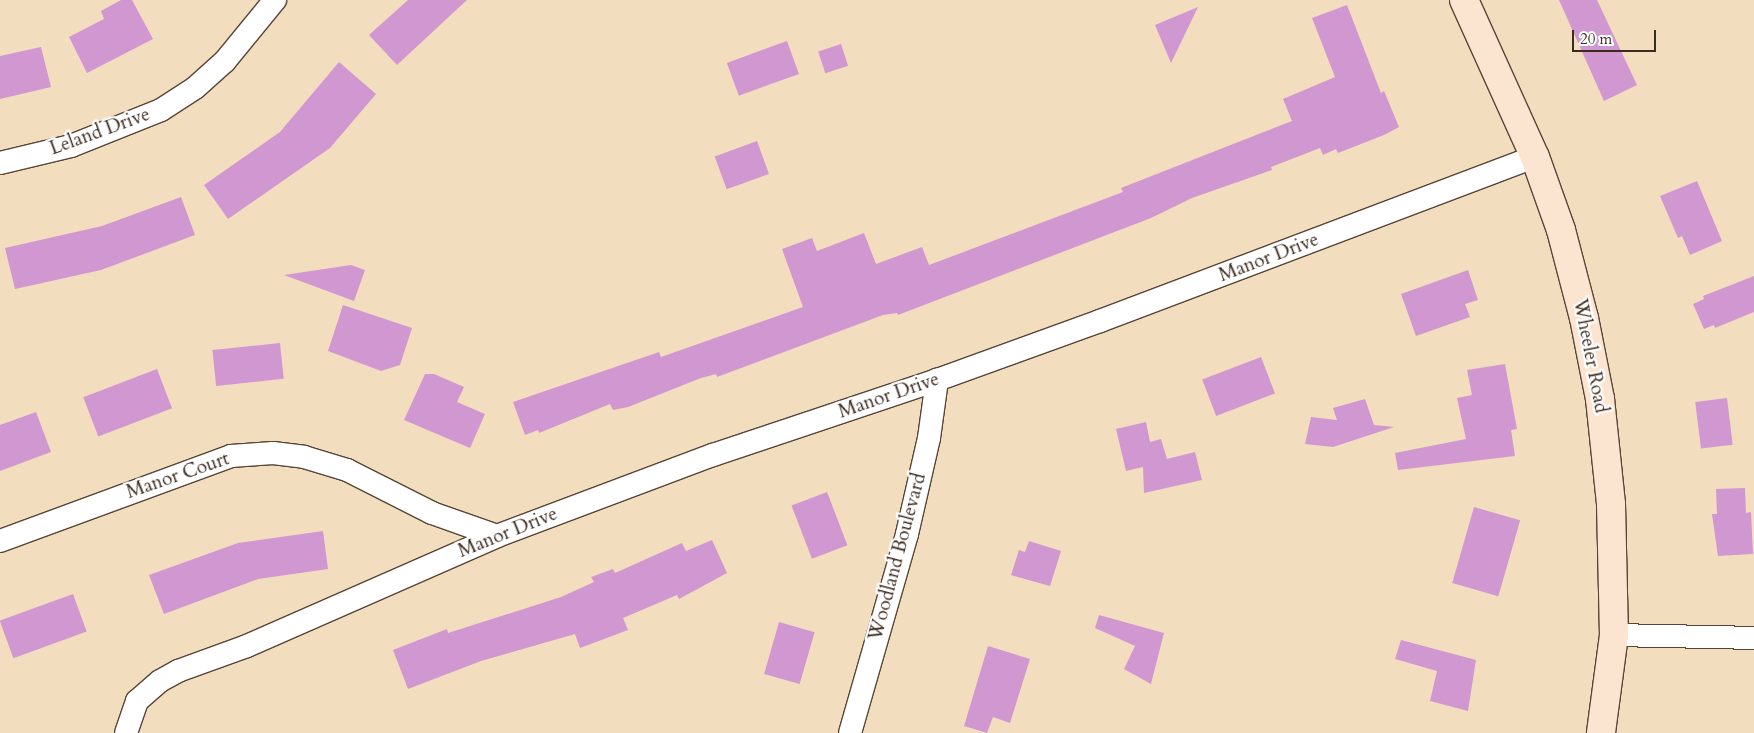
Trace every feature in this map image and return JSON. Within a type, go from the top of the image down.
[{"type":"main road","name":"Wheeler Road","points":[[1464,0],[1535,157],[1561,230],[1584,318],[1600,399],[1611,504],[1614,635],[1601,733]]},
{"type":"street","name":"Leland Drive","points":[[0,163],[70,146],[161,110],[195,88],[225,61],[275,0]]},
{"type":"street","name":"Manor Drive","points":[[126,733],[137,702],[160,680],[247,646],[497,536],[713,455],[938,380],[1535,157]]},
{"type":"street","name":"Woodland Boulevard","points":[[850,733],[907,534],[929,438],[938,380]]},
{"type":"street","name":"Manor Court","points":[[0,541],[231,456],[273,453],[304,457],[347,470],[432,512],[497,536]]},
{"type":"street","points":[[1614,635],[1754,638]]},
{"type":"building","points":[[121,0],[132,0],[153,39],[87,73],[69,37],[104,19],[101,11]]},
{"type":"building","points":[[408,0],[467,0],[397,65],[369,35]]},
{"type":"building","points":[[1559,0],[1597,0],[1637,85],[1604,101]]},
{"type":"building","points":[[1347,5],[1381,93],[1384,91],[1399,127],[1384,135],[1338,153],[1336,149],[1323,155],[1320,148],[1271,167],[1272,170],[1192,198],[1151,218],[898,315],[897,313],[883,315],[717,377],[716,374],[701,378],[628,407],[613,410],[610,404],[539,433],[538,430],[525,435],[513,402],[659,352],[661,357],[803,307],[782,249],[812,238],[817,251],[864,233],[876,264],[922,247],[929,265],[1123,192],[1121,188],[1292,121],[1283,99],[1335,77],[1312,18]]},
{"type":"building","points":[[1198,7],[1171,63],[1155,25]]},
{"type":"building","points":[[787,41],[799,74],[739,96],[727,63]]},
{"type":"building","points":[[841,44],[848,66],[825,73],[818,51]]},
{"type":"building","points":[[41,47],[51,87],[0,99],[0,56]]},
{"type":"building","points":[[339,62],[376,94],[330,148],[228,219],[204,185],[280,132]]},
{"type":"building","points":[[757,141],[769,174],[727,189],[715,156]]},
{"type":"building","points":[[1697,181],[1722,241],[1690,255],[1682,236],[1678,238],[1660,196]]},
{"type":"building","points":[[181,197],[195,235],[101,270],[15,289],[5,248],[102,226]]},
{"type":"building","points":[[351,265],[365,270],[354,301],[284,275]]},
{"type":"building","points":[[1468,270],[1478,300],[1465,304],[1470,317],[1416,336],[1401,294]]},
{"type":"building","points":[[1754,276],[1754,312],[1715,328],[1714,325],[1704,329],[1693,304],[1704,299],[1703,296]]},
{"type":"building","points":[[343,305],[412,328],[400,365],[381,371],[328,351]]},
{"type":"building","points":[[280,343],[284,379],[216,386],[212,350]]},
{"type":"building","points":[[1261,357],[1275,393],[1216,416],[1202,380]]},
{"type":"building","points":[[1505,364],[1517,429],[1511,430],[1515,456],[1398,470],[1395,453],[1466,439],[1457,398],[1472,395],[1467,370]]},
{"type":"building","points":[[157,369],[172,408],[98,437],[83,397]]},
{"type":"building","points":[[425,374],[434,374],[464,387],[457,402],[485,414],[470,448],[404,420]]},
{"type":"building","points":[[1727,398],[1733,445],[1701,449],[1695,402]]},
{"type":"building","points":[[1365,399],[1374,425],[1394,427],[1333,447],[1305,444],[1311,417],[1337,420],[1333,408]]},
{"type":"building","points":[[36,412],[51,452],[0,471],[0,425]]},
{"type":"building","points":[[1146,422],[1150,442],[1161,439],[1167,459],[1195,452],[1202,480],[1144,493],[1143,467],[1126,471],[1116,429]]},
{"type":"building","points":[[1745,488],[1746,513],[1751,512],[1753,554],[1718,556],[1712,514],[1717,514],[1716,489]]},
{"type":"building","points":[[827,492],[847,545],[812,559],[792,506]]},
{"type":"building","points":[[1474,507],[1520,520],[1498,596],[1452,583]]},
{"type":"building","points":[[323,531],[328,569],[258,579],[164,614],[149,575],[238,543]]},
{"type":"building","points":[[712,540],[727,573],[679,599],[677,595],[623,618],[628,630],[580,648],[575,634],[481,661],[408,689],[393,650],[447,629],[448,633],[561,597],[594,582],[591,577],[613,569],[615,573],[682,543],[686,551]]},
{"type":"building","points":[[1029,541],[1061,551],[1050,586],[1011,575],[1019,550],[1025,552]]},
{"type":"building","points":[[73,594],[87,632],[13,658],[0,621]]},
{"type":"building","points":[[1099,615],[1164,633],[1151,684],[1124,669],[1135,646],[1095,628]]},
{"type":"building","points":[[779,622],[815,632],[800,684],[764,674]]},
{"type":"building","points":[[1401,640],[1476,660],[1468,711],[1430,701],[1437,671],[1395,659]]},
{"type":"building","points":[[988,646],[1030,659],[1010,723],[993,717],[987,733],[964,726]]}]
